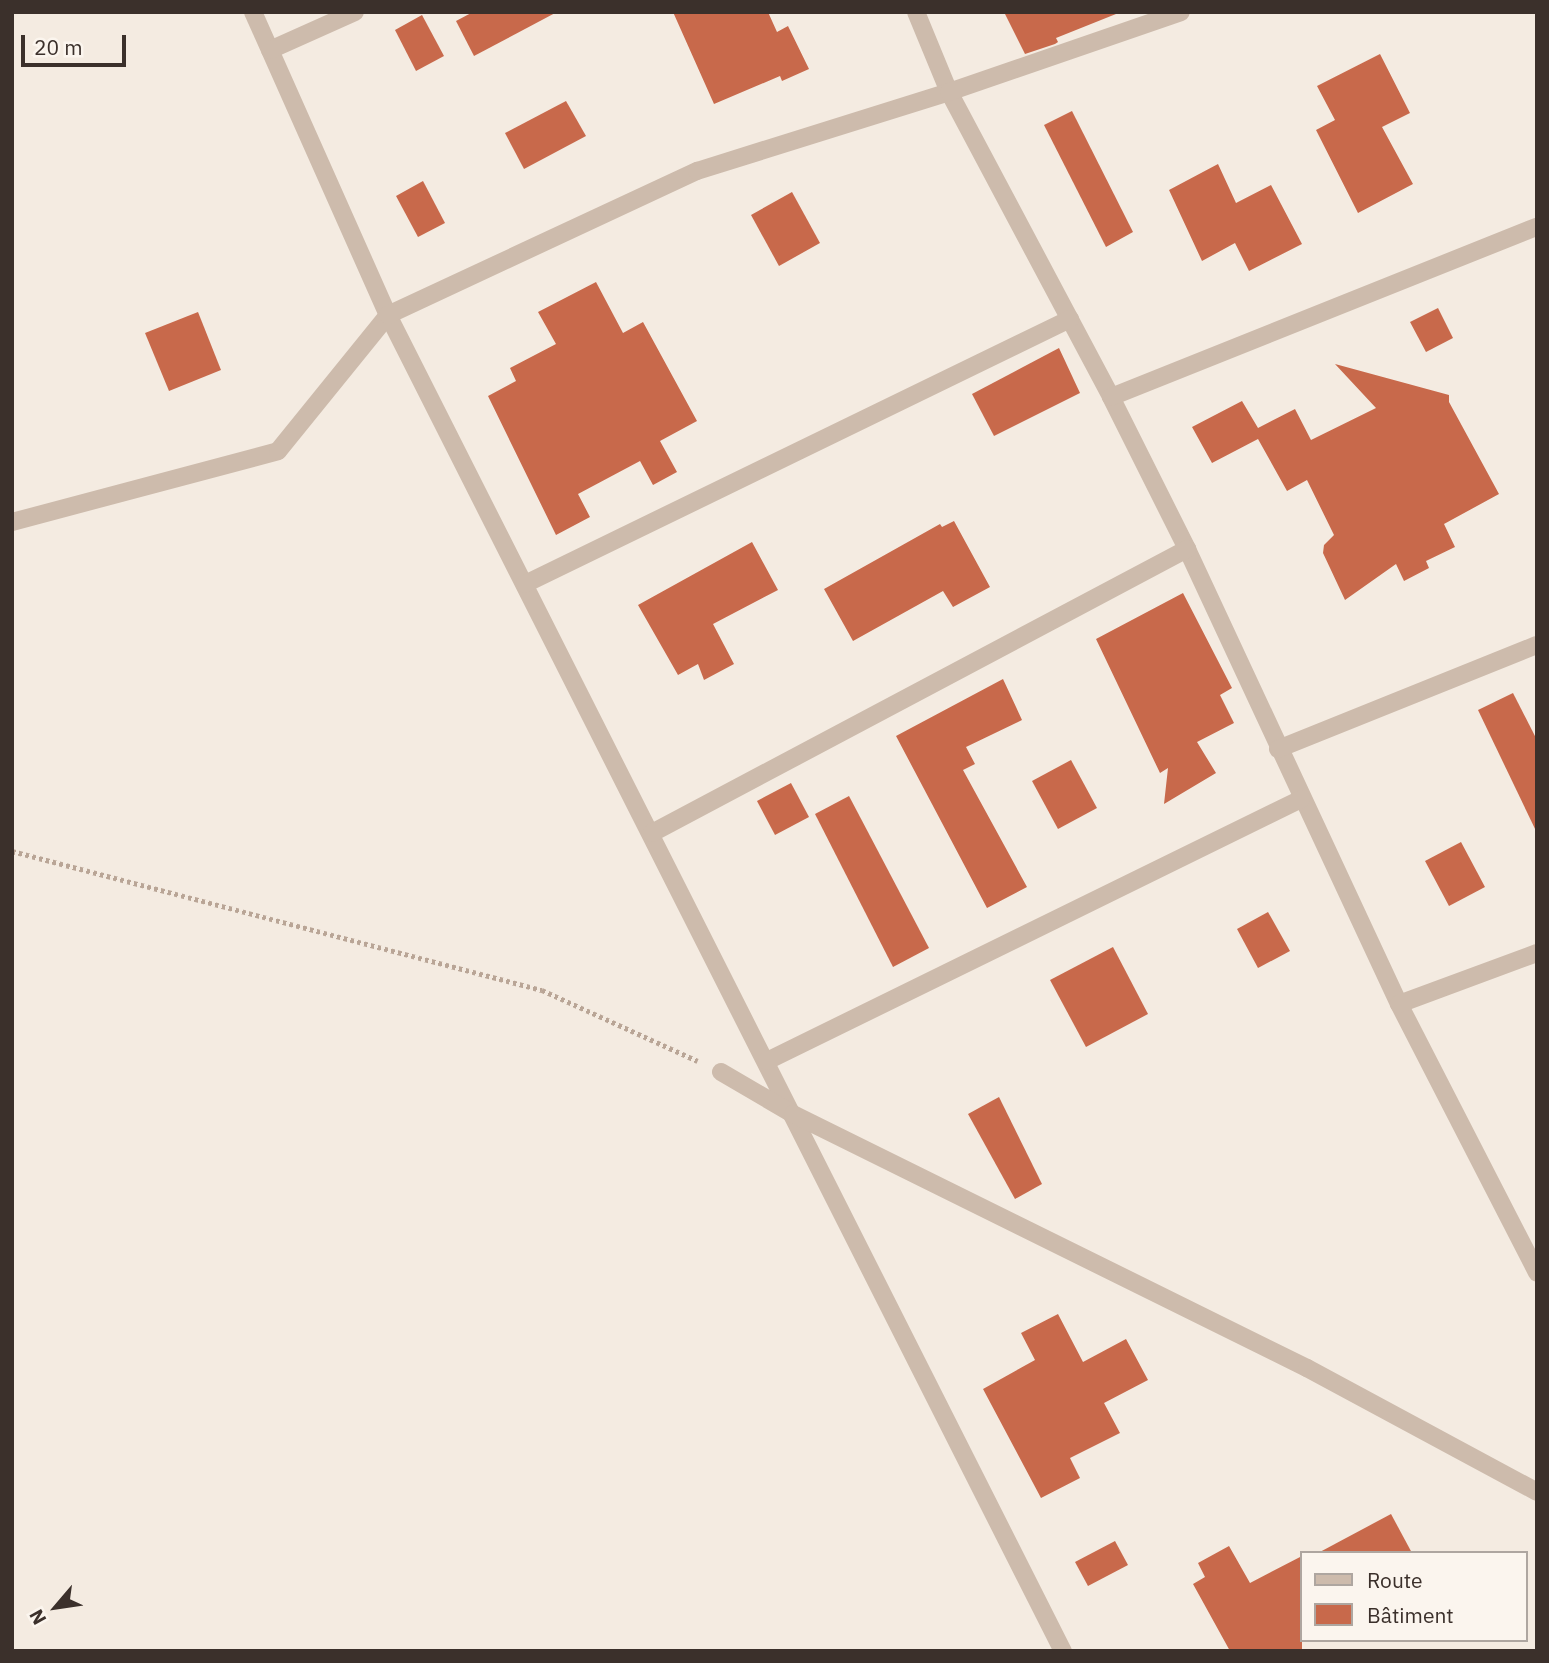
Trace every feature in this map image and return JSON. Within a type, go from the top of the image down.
[{"type":"street","points":[[253,12],[388,314],[1063,1651]]},
{"type":"street","points":[[270,50],[355,12]]},
{"type":"street","points":[[916,12],[949,92],[1111,397],[1187,549],[1301,799],[1399,1004],[1537,1273]]},
{"type":"street","points":[[12,522],[278,451],[388,314],[697,171],[949,92],[1181,12]]},
{"type":"street","points":[[1111,397],[1537,227]]},
{"type":"street","points":[[525,584],[1070,319]]},
{"type":"street","points":[[652,833],[1187,549]]},
{"type":"street","points":[[1278,749],[1537,645]]},
{"type":"street","points":[[767,1061],[1301,799]]},
{"type":"street","points":[[1399,1004],[1537,953]]},
{"type":"street","points":[[721,1072],[793,1114],[1307,1368],[1537,1492]]},
{"type":"path","points":[[12,851],[542,990],[721,1072]]},
{"type":"building","points":[[473,12],[557,12],[474,56],[456,21]]},
{"type":"building","points":[[673,12],[768,12],[777,32],[788,26],[809,69],[782,81],[780,76],[714,104]]},
{"type":"building","points":[[1004,12],[1116,14],[1056,38],[1058,42],[1055,44],[1025,54]]},
{"type":"building","points":[[422,15],[444,56],[416,71],[395,30]]},
{"type":"building","points":[[1380,54],[1410,113],[1382,127],[1413,184],[1358,213],[1316,130],[1335,120],[1317,86]]},
{"type":"building","points":[[566,101],[586,136],[524,169],[505,133]]},
{"type":"building","points":[[1072,111],[1133,232],[1106,247],[1044,125]]},
{"type":"building","points":[[1218,164],[1236,203],[1271,185],[1302,244],[1249,271],[1235,243],[1202,261],[1169,190]]},
{"type":"building","points":[[423,181],[445,223],[418,237],[396,196]]},
{"type":"building","points":[[792,192],[820,243],[779,266],[751,215]]},
{"type":"building","points":[[596,282],[623,333],[643,322],[697,421],[660,441],[677,472],[653,485],[640,461],[578,494],[590,517],[556,535],[488,396],[516,381],[510,368],[556,344],[538,312]]},
{"type":"building","points":[[1438,308],[1453,338],[1426,352],[1410,322]]},
{"type":"building","points":[[198,312],[221,370],[169,391],[145,333]]},
{"type":"building","points":[[1059,348],[1080,393],[994,436],[972,394]]},
{"type":"building","points":[[1335,364],[1449,395],[1449,402],[1499,494],[1444,524],[1455,547],[1426,561],[1429,568],[1404,581],[1396,564],[1345,600],[1323,553],[1324,545],[1334,535],[1307,480],[1287,491],[1258,439],[1212,463],[1192,427],[1242,401],[1258,428],[1295,409],[1311,440],[1376,408]]},
{"type":"building","points":[[954,521],[990,587],[953,607],[943,591],[853,641],[824,589],[940,524],[942,527]]},
{"type":"building","points":[[752,542],[778,590],[713,624],[734,664],[704,680],[698,664],[678,675],[638,605]]},
{"type":"building","points":[[1183,593],[1232,688],[1220,695],[1234,723],[1197,742],[1216,773],[1164,804],[1168,768],[1160,773],[1096,639]]},
{"type":"building","points":[[1003,679],[1022,720],[966,747],[975,764],[963,770],[1027,887],[987,908],[896,736]]},
{"type":"building","points":[[1513,693],[1537,740],[1537,833],[1478,710]]},
{"type":"building","points":[[1071,760],[1097,808],[1058,829],[1032,781]]},
{"type":"building","points":[[791,783],[809,817],[775,835],[757,801]]},
{"type":"building","points":[[849,796],[929,948],[893,967],[815,814]]},
{"type":"building","points":[[1461,842],[1485,887],[1449,906],[1425,861]]},
{"type":"building","points":[[1268,912],[1290,951],[1258,968],[1237,929]]},
{"type":"building","points":[[1113,947],[1148,1014],[1086,1047],[1050,980]]},
{"type":"building","points":[[999,1097],[1042,1184],[1015,1199],[968,1114]]},
{"type":"building","points":[[1058,1314],[1083,1362],[1126,1339],[1148,1380],[1104,1403],[1120,1433],[1070,1458],[1080,1478],[1041,1498],[983,1389],[1035,1360],[1021,1333]]},
{"type":"building","points":[[1391,1514],[1411,1551],[1322,1551]]},
{"type":"building","points":[[1115,1541],[1128,1565],[1088,1586],[1075,1562]]},
{"type":"building","points":[[1229,1546],[1250,1583],[1300,1557],[1302,1651],[1230,1651],[1193,1584],[1205,1577],[1198,1563]]}]
